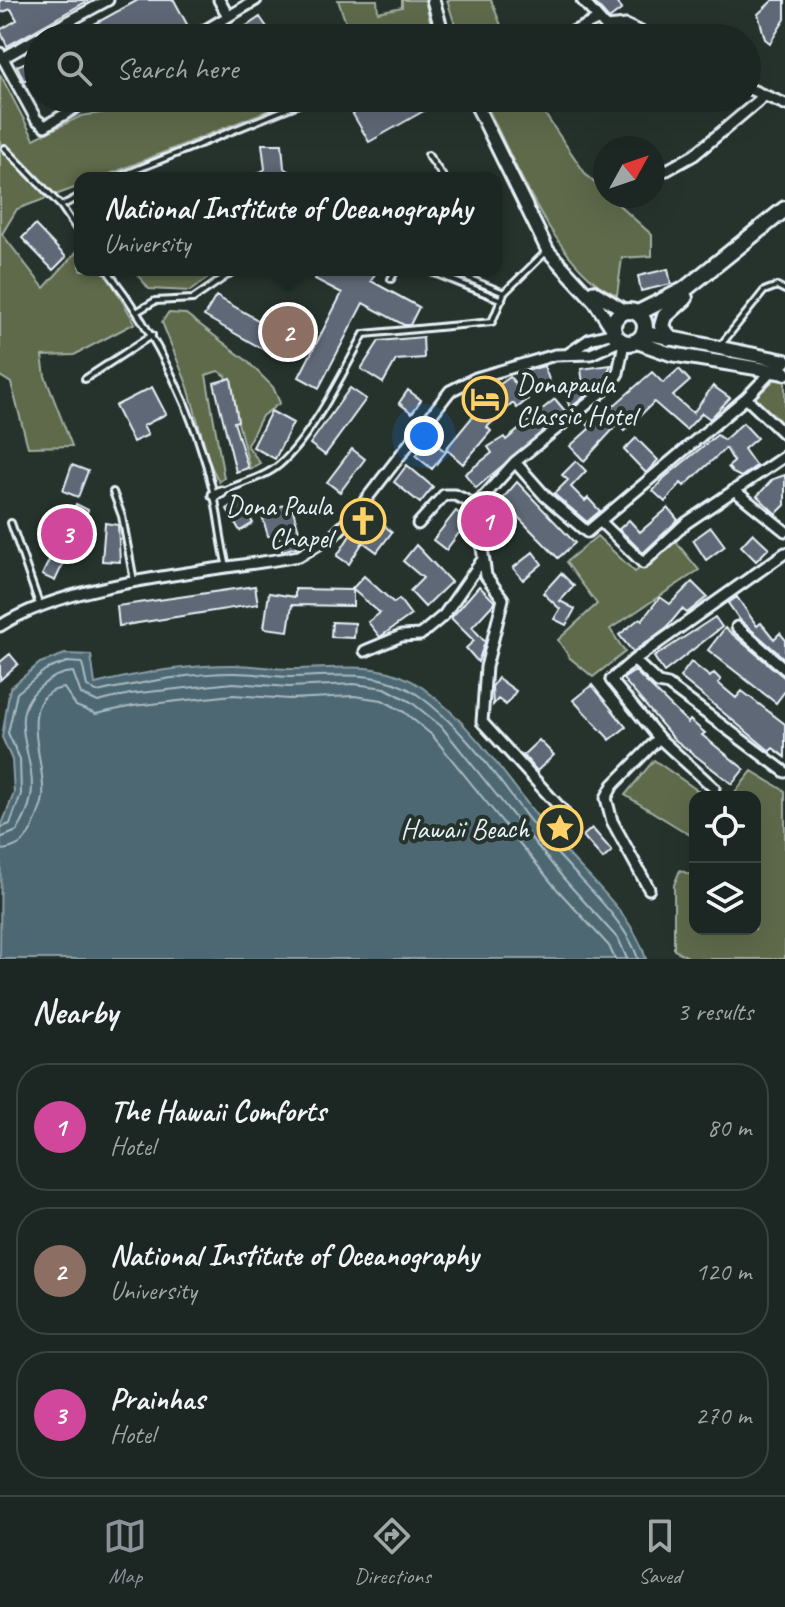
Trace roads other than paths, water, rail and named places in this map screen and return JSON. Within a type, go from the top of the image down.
[{"type":"main road","points":[[778,372],[671,354],[625,337],[617,316],[684,290],[785,209]]},
{"type":"main road","points":[[625,337],[665,316],[785,218]]},
{"type":"main road","points":[[625,337],[644,320],[632,312]]},
{"type":"main road","points":[[665,316],[662,326],[669,338]]},
{"type":"main road","points":[[625,337],[669,338],[785,361]]},
{"type":"street","points":[[64,24],[108,0]]},
{"type":"street","points":[[219,0],[228,16]]},
{"type":"street","points":[[215,24],[256,0]]},
{"type":"street","points":[[433,0],[440,24]]},
{"type":"street","points":[[582,0],[602,24]]},
{"type":"street","points":[[589,24],[597,20]]},
{"type":"street","points":[[24,44],[1,55],[24,97]]},
{"type":"street","points":[[763,97],[785,104]]},
{"type":"street","points":[[32,112],[45,126],[68,112]]},
{"type":"street","points":[[480,112],[548,251],[625,337]]},
{"type":"street","points":[[667,170],[694,155],[745,112]]},
{"type":"street","points":[[548,251],[589,288],[632,312]]},
{"type":"street","points":[[0,626],[39,604],[135,583],[299,556],[334,535],[450,391],[476,378],[568,354],[591,354],[625,337]]},
{"type":"street","points":[[568,354],[590,339],[625,337]]},
{"type":"street","points":[[564,812],[482,722],[483,680],[503,599],[486,576],[476,505],[515,462],[611,385],[618,373],[625,337]]},
{"type":"street","points":[[515,462],[545,496],[587,532],[778,372]]},
{"type":"street","points":[[746,398],[785,435]]},
{"type":"street","points":[[600,521],[643,563],[686,523],[785,456]]},
{"type":"street","points":[[734,490],[785,531]]},
{"type":"street","points":[[418,524],[444,495],[455,495],[476,505]]},
{"type":"street","points":[[714,788],[659,738],[611,680],[634,660],[785,553]]},
{"type":"street","points":[[365,651],[401,636],[420,635],[444,615],[483,559]]},
{"type":"street","points":[[737,627],[784,665]]},
{"type":"street","points":[[634,660],[658,683],[668,685],[785,772]]},
{"type":"street","points":[[649,889],[612,821],[606,798],[613,785],[659,738]]},
{"type":"lane","points":[[131,172],[279,112]]},
{"type":"lane","points":[[5,148],[61,206],[74,225]]},
{"type":"lane","points":[[428,155],[440,172]]},
{"type":"lane","points":[[61,206],[74,199]]},
{"type":"lane","points":[[217,494],[277,467],[290,455],[333,390],[364,334],[492,322],[504,293],[548,251]]},
{"type":"lane","points":[[112,276],[152,335],[189,416],[217,494],[227,569]]},
{"type":"lane","points":[[138,311],[155,301],[193,299],[226,276]]},
{"type":"lane","points":[[442,276],[502,300]]},
{"type":"lane","points":[[463,276],[504,293]]},
{"type":"lane","points":[[719,348],[764,291],[777,286],[785,290]]},
{"type":"lane","points":[[85,379],[152,335]]},
{"type":"lane","points":[[113,492],[122,516],[135,583]]},
{"type":"lane","points":[[11,523],[39,604]]},
{"type":"water","points":[[65,654],[91,655],[95,684],[163,670],[233,665],[288,669],[374,669],[407,679],[442,704],[494,759],[555,839],[631,926],[646,959],[0,959],[1,827],[14,793],[12,760],[2,737],[10,688],[40,663]]},
{"type":"place","name":"National Institute of Oceanography","points":[[288,332]]},
{"type":"place","name":"Donapaula Classic Hotel","points":[[485,399]]},
{"type":"place","name":"Dona Paula Chapel","points":[[363,521]]},
{"type":"place","name":"The Hawaii Comforts","points":[[487,521]]},
{"type":"place","name":"Prainhas","points":[[67,534]]},
{"type":"place","name":"Hawaii Beach","points":[[560,828]]}]
